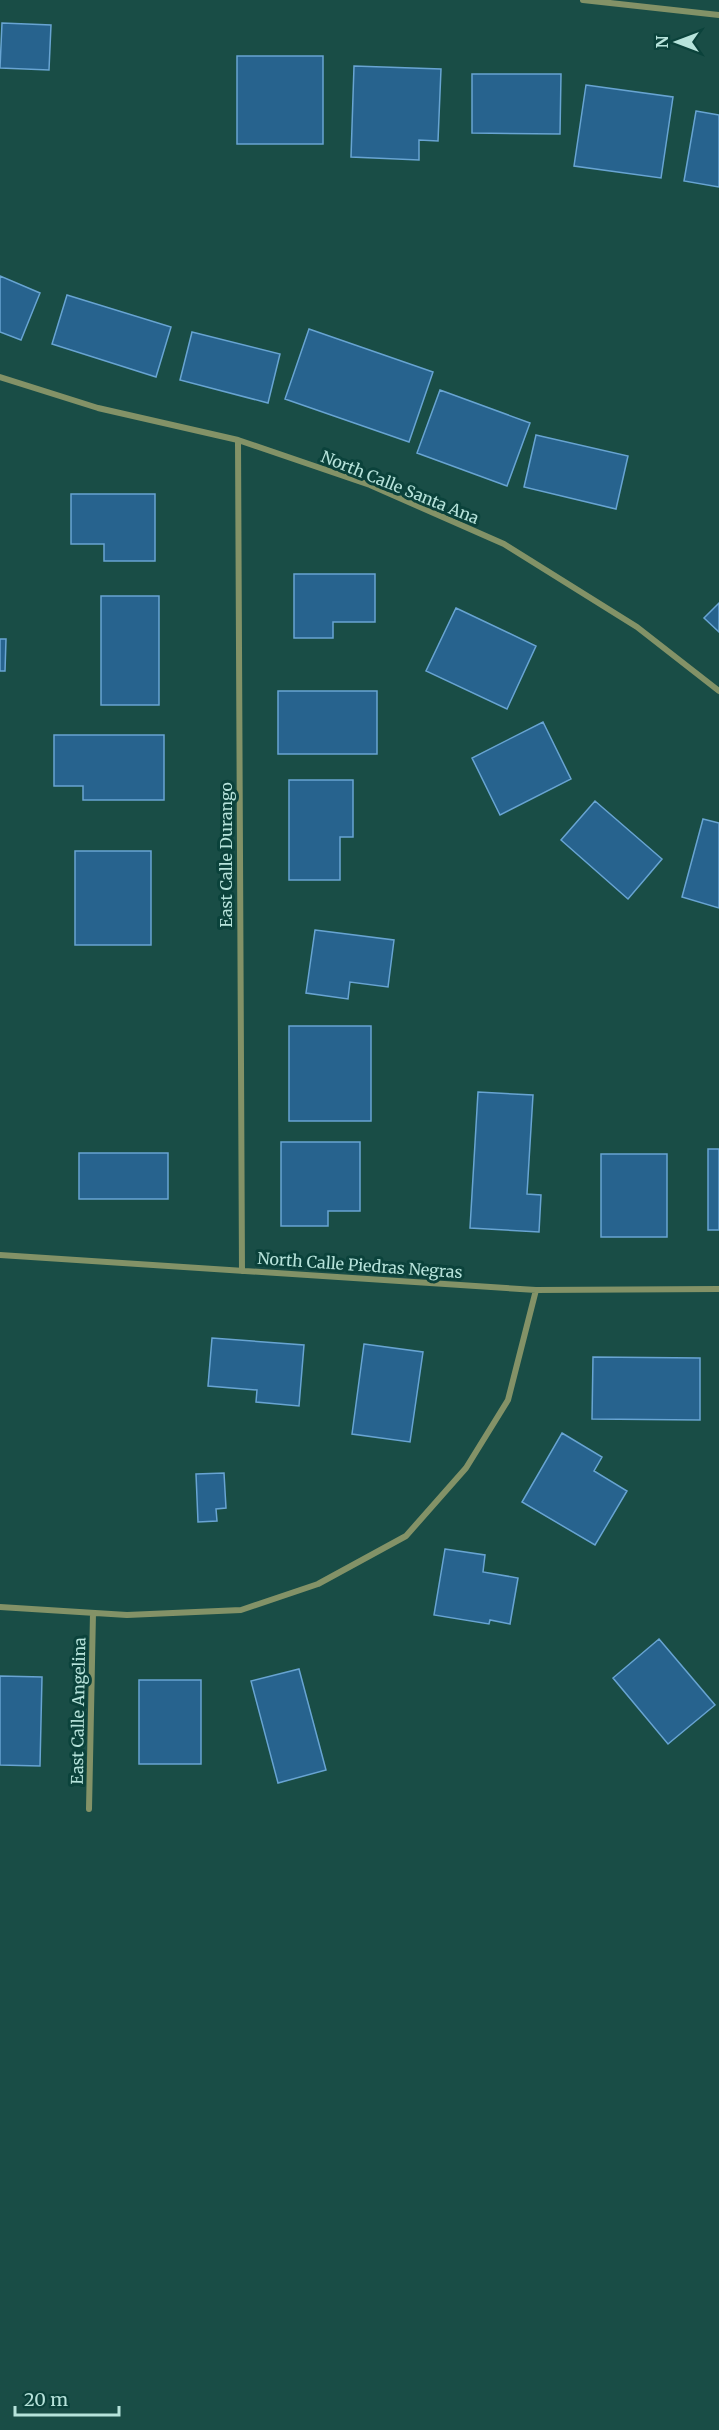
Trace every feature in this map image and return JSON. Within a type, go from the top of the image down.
[{"type":"street","points":[[583,0],[719,15]]},
{"type":"street","name":"North Calle Santa Ana","points":[[0,377],[98,408],[238,440],[370,485],[504,544],[637,627],[719,691]]},
{"type":"street","name":"East Calle Durango","points":[[238,440],[242,1271]]},
{"type":"street","name":"North Calle Piedras Negras","points":[[0,1255],[536,1290],[719,1289]]},
{"type":"street","points":[[0,1608],[127,1616],[241,1610],[318,1584],[406,1536],[466,1468],[508,1400],[536,1290]]},
{"type":"street","name":"East Calle Angelina","points":[[89,1809],[93,1614]]},
{"type":"building","points":[[2,23],[51,25],[49,70],[0,68]]},
{"type":"building","points":[[237,56],[323,56],[323,144],[237,144]]},
{"type":"building","points":[[354,66],[441,69],[438,141],[419,140],[419,160],[351,157]]},
{"type":"building","points":[[472,74],[561,74],[560,134],[472,133]]},
{"type":"building","points":[[586,85],[673,97],[661,178],[574,166]]},
{"type":"building","points":[[696,111],[719,115],[719,187],[684,181]]},
{"type":"building","points":[[0,276],[40,293],[21,340],[0,332]]},
{"type":"building","points":[[67,295],[171,327],[156,377],[52,344]]},
{"type":"building","points":[[309,329],[433,372],[409,442],[285,399]]},
{"type":"building","points":[[192,332],[280,354],[268,403],[180,380]]},
{"type":"building","points":[[440,390],[530,423],[507,486],[417,453]]},
{"type":"building","points":[[536,435],[628,456],[616,509],[524,487]]},
{"type":"building","points":[[71,494],[155,494],[155,561],[104,561],[104,544],[71,544]]},
{"type":"building","points":[[294,574],[375,574],[375,622],[333,622],[333,638],[294,638]]},
{"type":"building","points":[[101,596],[159,596],[159,705],[101,705]]},
{"type":"building","points":[[719,603],[719,632],[704,618]]},
{"type":"building","points":[[456,608],[536,646],[507,709],[426,671]]},
{"type":"building","points":[[0,639],[6,639],[5,671],[0,671]]},
{"type":"building","points":[[278,691],[377,691],[377,754],[278,754]]},
{"type":"building","points":[[543,722],[571,779],[500,815],[472,758]]},
{"type":"building","points":[[54,735],[164,735],[164,800],[83,800],[83,786],[54,786]]},
{"type":"building","points":[[289,780],[353,780],[353,837],[340,837],[340,880],[289,880]]},
{"type":"building","points":[[595,801],[662,859],[628,899],[561,840]]},
{"type":"building","points":[[703,819],[719,823],[719,908],[682,897]]},
{"type":"building","points":[[75,851],[151,851],[151,945],[75,945]]},
{"type":"building","points":[[315,930],[394,940],[388,987],[350,982],[348,999],[306,993]]},
{"type":"building","points":[[289,1026],[371,1026],[371,1121],[289,1121]]},
{"type":"building","points":[[478,1092],[533,1095],[527,1194],[541,1195],[539,1232],[470,1228]]},
{"type":"building","points":[[281,1142],[360,1142],[360,1211],[328,1211],[328,1226],[281,1226]]},
{"type":"building","points":[[708,1149],[719,1149],[719,1230],[708,1230]]},
{"type":"building","points":[[79,1153],[168,1153],[168,1199],[79,1199]]},
{"type":"building","points":[[601,1154],[667,1154],[667,1237],[601,1237]]},
{"type":"building","points":[[212,1338],[304,1345],[299,1406],[256,1402],[257,1390],[208,1386]]},
{"type":"building","points":[[364,1344],[423,1352],[410,1442],[352,1434]]},
{"type":"building","points":[[593,1357],[700,1358],[700,1420],[592,1419]]},
{"type":"building","points":[[562,1433],[602,1457],[594,1471],[627,1491],[595,1545],[522,1502]]},
{"type":"building","points":[[224,1473],[226,1508],[216,1509],[217,1521],[198,1522],[196,1474]]},
{"type":"building","points":[[445,1549],[485,1555],[483,1572],[518,1578],[510,1624],[490,1620],[489,1624],[434,1615]]},
{"type":"building","points":[[659,1639],[715,1705],[668,1744],[613,1678]]},
{"type":"building","points":[[299,1669],[326,1770],[278,1783],[251,1681]]},
{"type":"building","points":[[0,1676],[42,1677],[40,1766],[0,1765]]},
{"type":"building","points":[[139,1680],[201,1680],[201,1764],[139,1764]]}]
